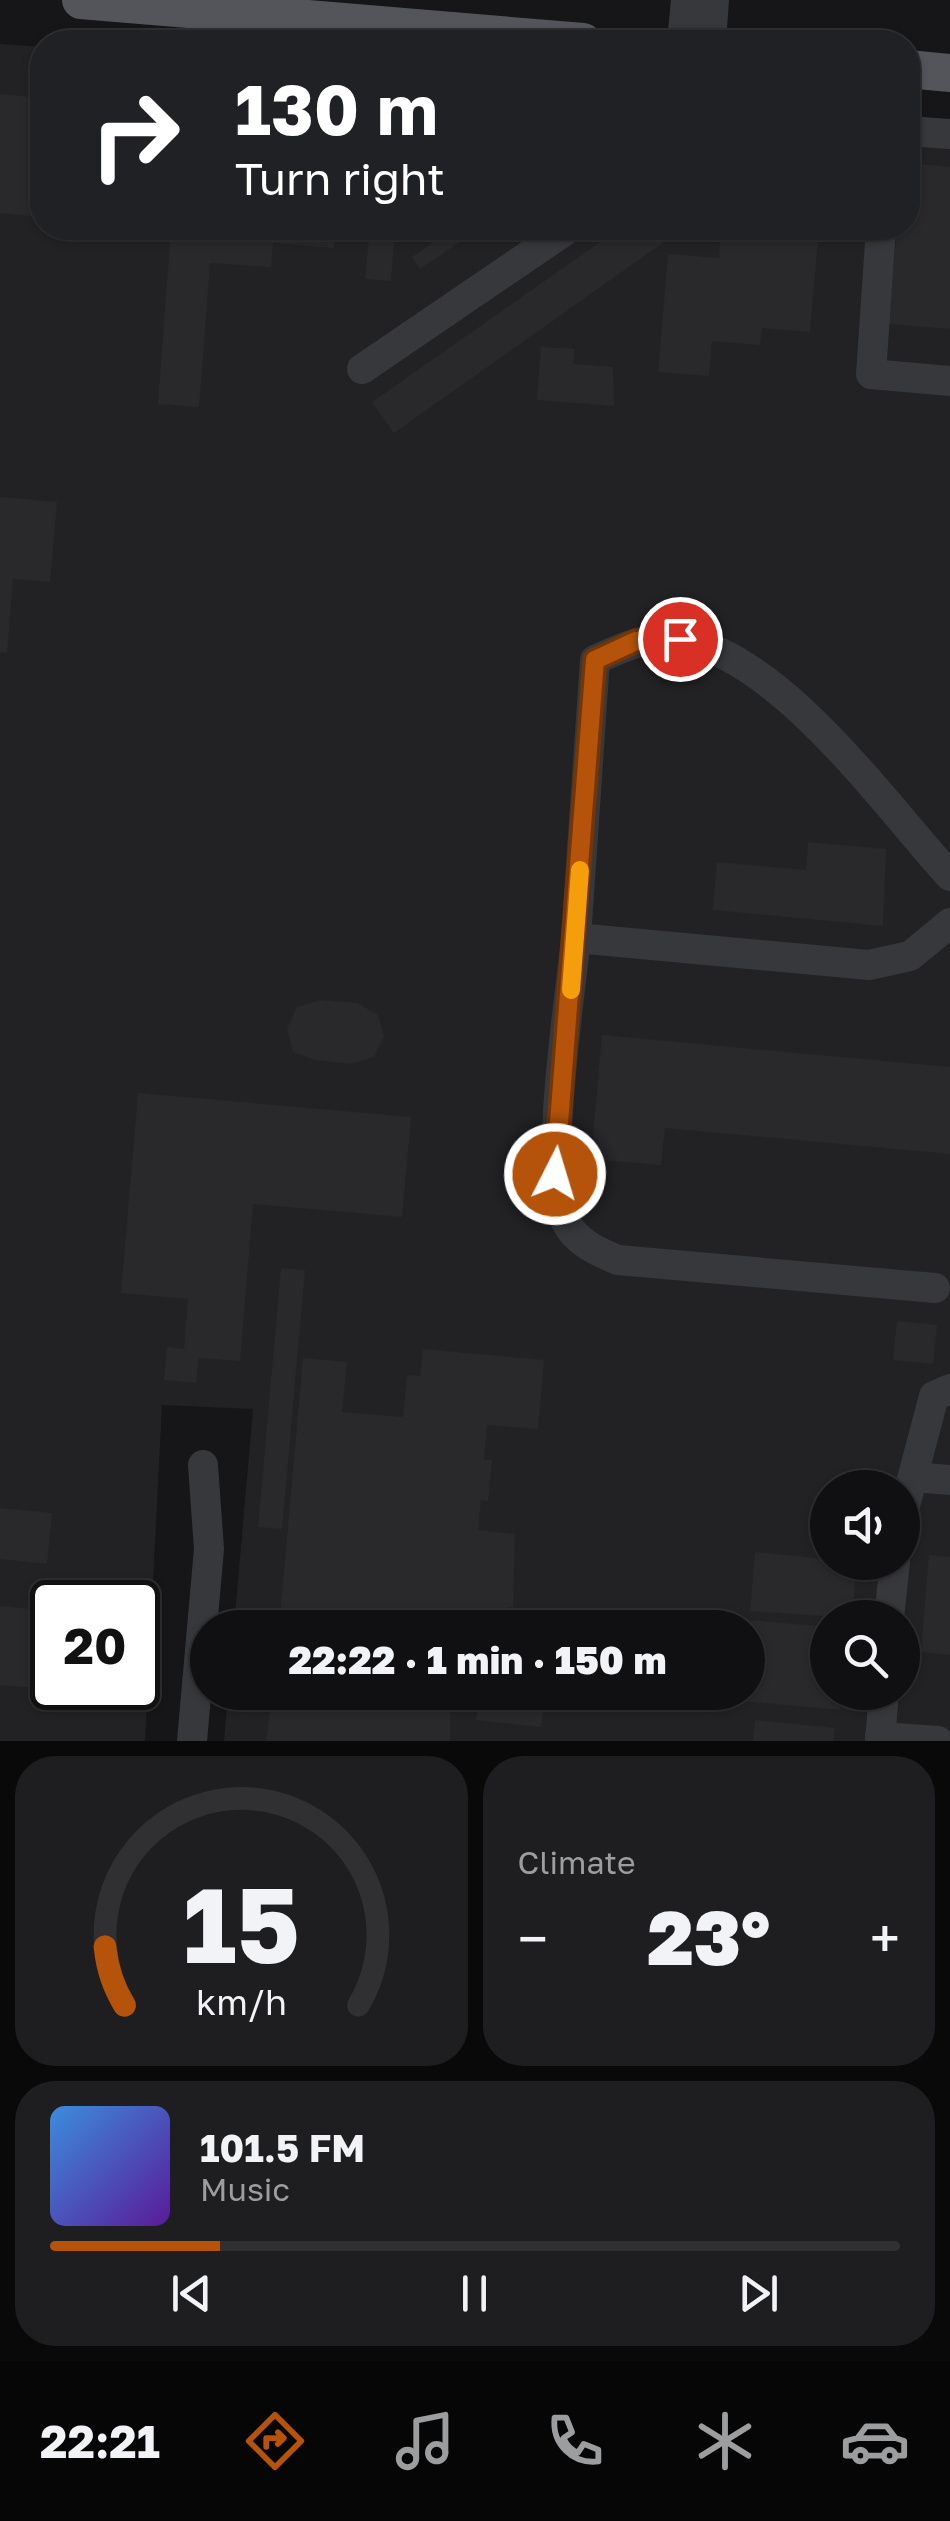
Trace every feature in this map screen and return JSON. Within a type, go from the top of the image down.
[{"type":"main road","points":[[80,0],[347,11],[492,30]]},
{"type":"main road","points":[[920,71],[950,72]]},
{"type":"street","points":[[683,30],[686,0]]},
{"type":"street","points":[[712,30],[714,0]]},
{"type":"street","points":[[920,132],[950,134]]},
{"type":"street","points":[[362,369],[551,240]]},
{"type":"street","points":[[880,240],[871,374],[950,381]]},
{"type":"street","points":[[935,1288],[618,1260],[589,1248],[565,1221],[555,1174],[595,660],[636,641],[680,639],[730,654],[790,699],[950,876]]},
{"type":"street","points":[[576,938],[869,964],[910,956],[950,923]]},
{"type":"street","points":[[917,1470],[938,1431],[934,1396],[950,1390]]},
{"type":"street","points":[[192,1741],[209,1550],[204,1464]]},
{"type":"street","points":[[920,1478],[950,1480]]},
{"type":"street","points":[[882,1710],[880,1739],[938,1741]]},
{"type":"shaded area","points":[[0,44],[30,46],[30,240],[920,240],[920,117],[950,120],[950,1741],[224,1741],[227,1710],[765,1710],[765,1610],[235,1610],[253,1409],[162,1405],[153,1580],[30,1580],[30,1710],[147,1710],[145,1741],[0,1741]]},
{"type":"building","points":[[0,94],[30,97],[30,216],[0,213]]},
{"type":"building","points":[[920,164],[950,167],[950,329],[888,324],[896,240],[920,240]]},
{"type":"building","points":[[170,240],[335,240],[334,248],[273,243],[271,267],[210,263],[199,407],[158,404]]},
{"type":"building","points":[[369,240],[394,240],[391,281],[365,279]]},
{"type":"building","points":[[437,240],[463,240],[420,269],[412,257]]},
{"type":"building","points":[[603,240],[667,240],[394,433],[372,402]]},
{"type":"building","points":[[720,240],[818,240],[810,332],[762,328],[760,345],[712,341],[709,376],[658,372],[668,254],[719,258]]},
{"type":"building","points":[[541,347],[575,349],[573,364],[613,367],[614,406],[537,400]]},
{"type":"building","points":[[0,497],[57,502],[50,582],[13,579],[7,653],[0,652]]},
{"type":"building","points":[[808,842],[886,849],[883,926],[713,910],[717,862],[806,870]]},
{"type":"building","points":[[320,1000],[357,1003],[378,1015],[384,1037],[374,1057],[351,1064],[315,1060],[293,1052],[287,1029],[297,1007]]},
{"type":"building","points":[[602,1035],[950,1067],[950,1154],[665,1128],[661,1165],[591,1159]]},
{"type":"building","points":[[138,1093],[411,1117],[402,1217],[253,1204],[240,1361],[199,1358],[196,1383],[164,1380],[167,1347],[184,1349],[188,1299],[121,1293]]},
{"type":"building","points":[[281,1268],[305,1270],[282,1529],[258,1527]]},
{"type":"building","points":[[897,1321],[937,1325],[933,1364],[893,1360]]},
{"type":"building","points":[[423,1349],[544,1360],[538,1429],[487,1425],[484,1460],[492,1460],[488,1501],[481,1500],[478,1530],[515,1534],[513,1608],[281,1610],[303,1358],[347,1362],[342,1412],[403,1417],[407,1375],[420,1376]]},
{"type":"building","points":[[0,1508],[52,1513],[47,1564],[0,1559]]},
{"type":"building","points":[[755,1552],[810,1557],[810,1580],[855,1580],[854,1600],[810,1600],[810,1615],[750,1610]]},
{"type":"building","points":[[929,1555],[950,1557],[950,1655],[921,1652]]},
{"type":"building","points":[[0,1606],[30,1609],[30,1687],[0,1685]]},
{"type":"building","points":[[765,1621],[810,1625],[810,1707],[765,1703]]},
{"type":"building","points":[[270,1710],[450,1710],[450,1741],[266,1741]]},
{"type":"building","points":[[477,1710],[543,1712],[541,1727],[476,1720]]},
{"type":"building","points":[[755,1720],[835,1728],[833,1741],[753,1741]]},
{"type":"slow traffic","points":[[571,990],[580,870]]},
{"type":"route","points":[[555,1174],[595,660],[636,641],[680,639]]}]
